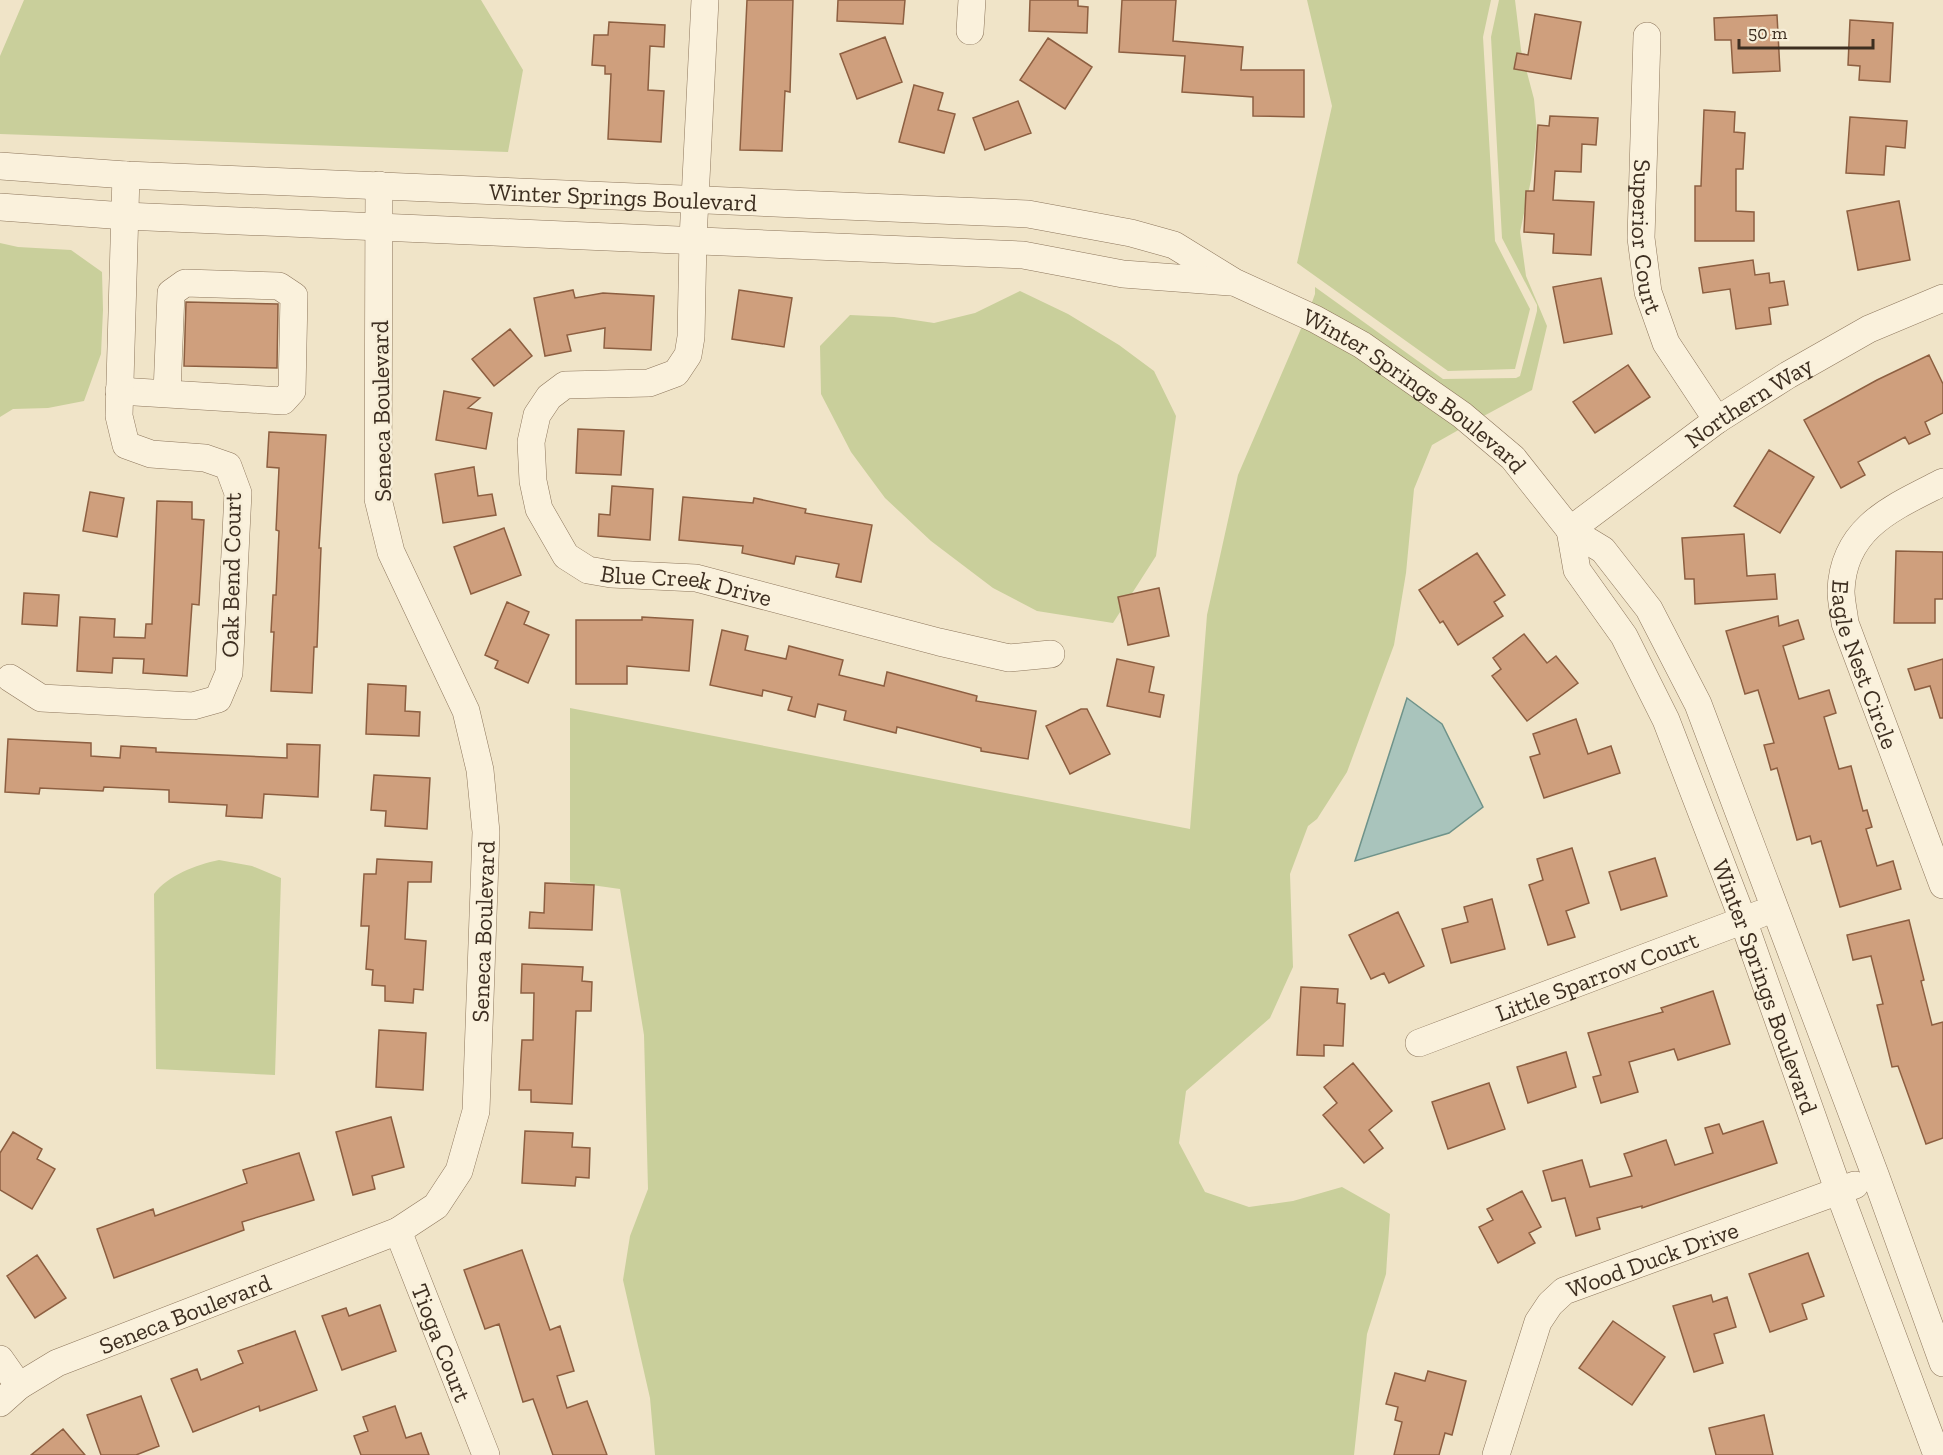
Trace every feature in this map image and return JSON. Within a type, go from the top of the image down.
[{"type":"street","name":"Blue Creek Drive","points":[[705,0],[693,239],[691,337],[688,355],[676,373],[649,383],[565,385],[549,397],[537,415],[531,442],[533,481],[539,509],[566,556],[588,570],[611,574],[672,575],[727,584],[939,642],[1009,658],[1051,654]]},
{"type":"street","points":[[970,31],[972,0]]},
{"type":"street","name":"Superior Court","points":[[1647,36],[1641,238],[1648,292],[1666,343],[1717,420]]},
{"type":"street","name":"Winter Springs Boulevard","points":[[0,166],[126,175],[1040,216],[1131,233],[1174,245],[1234,282],[1315,319],[1362,345],[1462,415],[1513,458],[1570,530],[1603,550],[1649,609],[1698,704],[1876,1177],[1943,1363]]},
{"type":"street","name":"Oak Bend Court","points":[[10,678],[41,699],[193,706],[218,699],[229,672],[238,493],[228,466],[205,458],[151,454],[126,445],[119,416],[126,175]]},
{"type":"street","name":"Seneca Boulevard","points":[[9,1394],[57,1363],[398,1231],[436,1206],[459,1171],[476,1111],[486,832],[480,770],[466,711],[391,552],[378,499],[379,185]]},
{"type":"street","name":"Winter Springs Boulevard","points":[[0,207],[125,216],[1023,255],[1123,274],[1234,282]]},
{"type":"street","points":[[1001,213],[1001,254]]},
{"type":"street","points":[[119,391],[283,401],[292,390],[294,296],[279,286],[185,283],[171,293],[167,393]]},
{"type":"street","name":"Northern Way","points":[[1570,530],[1717,420],[1788,375],[1869,329],[1943,298]]},
{"type":"street","name":"Eagle Nest Circle","points":[[1943,482],[1891,509],[1869,525],[1852,548],[1844,571],[1841,592],[1845,623],[1943,885]]},
{"type":"street","name":"Winter Springs Boulevard","points":[[1570,530],[1577,570],[1624,636],[1666,720],[1743,920],[1839,1192],[1936,1455]]},
{"type":"street","name":"Little Sparrow Court","points":[[1419,1043],[1776,909]]},
{"type":"street","name":"Wood Duck Drive","points":[[1496,1455],[1538,1322],[1550,1304],[1564,1291],[1876,1177]]},
{"type":"street","name":"Tioga Court","points":[[398,1231],[486,1455]]},
{"type":"street","points":[[0,1359],[9,1394]]},
{"type":"green space","points":[[24,0],[481,0],[523,70],[508,152],[0,134],[0,56]]},
{"type":"green space","points":[[1307,0],[1491,0],[1483,37],[1495,241],[1530,309],[1515,369],[1448,371],[1297,263],[1332,106]]},
{"type":"green space","points":[[1499,0],[1515,0],[1521,50],[1534,99],[1537,132],[1531,180],[1520,232],[1526,276],[1547,326],[1532,390],[1480,418],[1311,305],[1315,287],[1443,379],[1516,378],[1520,376],[1537,305],[1502,238],[1491,37]]},
{"type":"green space","points":[[0,243],[18,247],[71,250],[102,272],[101,354],[84,401],[48,408],[13,409],[0,417]]},
{"type":"green space","points":[[1020,291],[1068,314],[1119,345],[1154,371],[1176,416],[1156,556],[1113,623],[1037,611],[993,588],[931,541],[885,498],[851,452],[821,394],[820,346],[850,315],[894,317],[934,323],[975,313]]},
{"type":"green space","points":[[1303,324],[1358,355],[1462,428],[1432,445],[1414,489],[1406,573],[1394,645],[1347,772],[1317,819],[1308,826],[1290,874],[1293,967],[1270,1018],[1186,1091],[1179,1143],[1205,1192],[1249,1207],[1293,1201],[1342,1187],[1390,1214],[1386,1274],[1367,1334],[1354,1455],[655,1455],[650,1398],[623,1280],[630,1236],[648,1189],[644,1035],[620,889],[570,882],[570,708],[1190,829],[1207,615],[1238,475]]},
{"type":"green space","points":[[219,860],[252,866],[281,878],[275,1075],[156,1069],[154,894],[175,876]]},
{"type":"water","points":[[1407,698],[1442,724],[1483,807],[1449,833],[1355,861]]},
{"type":"building","points":[[747,0],[793,0],[790,92],[785,91],[782,151],[740,150]]},
{"type":"building","points":[[838,0],[905,0],[903,24],[837,21]]},
{"type":"building","points":[[1030,0],[1078,0],[1078,6],[1088,7],[1087,33],[1029,31]]},
{"type":"building","points":[[1122,0],[1176,0],[1173,41],[1243,47],[1241,70],[1304,70],[1304,117],[1253,116],[1253,97],[1182,92],[1185,56],[1119,52]]},
{"type":"building","points":[[1535,14],[1581,22],[1571,79],[1514,69],[1517,53],[1528,55]]},
{"type":"building","points":[[1777,15],[1780,71],[1733,73],[1731,40],[1715,40],[1714,18]]},
{"type":"building","points":[[1850,20],[1893,23],[1890,82],[1859,80],[1860,66],[1848,65]]},
{"type":"building","points":[[609,22],[665,25],[664,47],[650,46],[648,90],[664,91],[661,142],[608,139],[611,74],[605,74],[605,66],[592,65],[594,35],[608,35]]},
{"type":"building","points":[[885,37],[902,82],[857,99],[840,54]]},
{"type":"building","points":[[1048,38],[1092,67],[1065,109],[1020,80]]},
{"type":"building","points":[[914,85],[943,93],[938,110],[955,114],[944,153],[899,142]]},
{"type":"building","points":[[1018,101],[1031,133],[985,150],[973,118]]},
{"type":"building","points":[[1704,110],[1735,112],[1734,132],[1745,133],[1743,169],[1736,169],[1736,211],[1754,212],[1754,241],[1695,241],[1695,186],[1701,186]]},
{"type":"building","points":[[1550,116],[1598,118],[1596,145],[1582,144],[1581,172],[1555,171],[1553,200],[1594,202],[1591,255],[1553,253],[1554,234],[1524,232],[1526,191],[1534,191],[1538,125],[1549,126]]},
{"type":"building","points":[[1850,117],[1907,121],[1905,148],[1886,146],[1884,175],[1846,173]]},
{"type":"building","points":[[1899,201],[1910,260],[1858,270],[1847,211]]},
{"type":"building","points":[[1753,260],[1755,275],[1769,273],[1770,283],[1784,281],[1788,305],[1769,308],[1771,324],[1736,329],[1730,289],[1703,293],[1699,268]]},
{"type":"building","points":[[1601,278],[1612,334],[1564,343],[1553,287]]},
{"type":"building","points":[[573,290],[575,298],[603,293],[654,296],[651,350],[604,348],[605,328],[567,335],[571,351],[545,356],[534,298]]},
{"type":"building","points":[[739,290],[792,298],[784,347],[732,339]]},
{"type":"building","points":[[186,302],[278,304],[277,368],[184,366]]},
{"type":"building","points":[[510,329],[532,356],[494,386],[472,359]]},
{"type":"building","points":[[1929,355],[1943,384],[1943,413],[1925,422],[1930,434],[1909,444],[1905,437],[1858,462],[1865,475],[1841,488],[1804,420],[1877,380]]},
{"type":"building","points":[[1628,365],[1650,397],[1595,433],[1573,402]]},
{"type":"building","points":[[444,391],[480,398],[468,408],[492,413],[486,449],[436,440]]},
{"type":"building","points":[[578,429],[624,431],[621,475],[576,473]]},
{"type":"building","points":[[269,432],[326,435],[319,548],[321,548],[317,647],[314,647],[312,693],[271,691],[274,632],[271,632],[273,595],[276,595],[279,531],[276,530],[279,468],[267,467]]},
{"type":"building","points":[[1769,450],[1814,477],[1780,533],[1734,506]]},
{"type":"building","points":[[474,467],[478,496],[492,494],[496,515],[443,523],[435,474]]},
{"type":"building","points":[[612,486],[653,489],[650,540],[598,536],[599,514],[610,515]]},
{"type":"building","points":[[90,492],[124,498],[117,537],[83,531]]},
{"type":"building","points":[[683,497],[753,503],[754,498],[806,509],[805,513],[872,525],[861,582],[836,577],[839,564],[796,556],[794,564],[742,553],[743,546],[679,540]]},
{"type":"building","points":[[157,501],[192,502],[192,519],[204,520],[199,605],[192,604],[187,676],[143,673],[144,659],[113,658],[112,673],[77,671],[80,617],[115,619],[114,637],[145,638],[146,624],[152,624]]},
{"type":"building","points":[[504,528],[521,575],[471,594],[454,547]]},
{"type":"building","points":[[1744,534],[1747,576],[1775,574],[1777,599],[1695,604],[1694,579],[1685,579],[1682,538]]},
{"type":"building","points":[[1896,551],[1943,552],[1943,599],[1935,599],[1935,623],[1894,623]]},
{"type":"building","points":[[1477,553],[1505,595],[1494,602],[1503,616],[1458,645],[1443,621],[1440,623],[1419,590]]},
{"type":"building","points":[[1159,588],[1169,636],[1128,645],[1118,597]]},
{"type":"building","points":[[24,593],[59,595],[57,626],[22,624]]},
{"type":"building","points":[[507,602],[529,612],[524,624],[549,635],[528,683],[495,668],[498,661],[485,655]]},
{"type":"building","points":[[1778,616],[1779,626],[1798,620],[1804,639],[1783,646],[1799,699],[1829,690],[1836,713],[1824,717],[1839,769],[1851,766],[1863,811],[1867,810],[1872,827],[1866,829],[1877,866],[1893,861],[1901,889],[1840,907],[1821,841],[1812,844],[1810,836],[1797,840],[1777,768],[1771,770],[1764,745],[1774,743],[1758,690],[1745,694],[1726,631]]},
{"type":"building","points":[[642,617],[693,620],[689,671],[627,666],[627,684],[576,684],[576,620],[642,620]]},
{"type":"building","points":[[722,630],[748,636],[745,650],[786,659],[789,646],[843,660],[839,675],[884,686],[887,672],[977,696],[976,701],[1036,711],[1028,759],[981,751],[981,748],[897,727],[896,733],[844,720],[846,711],[818,704],[815,717],[788,710],[792,697],[763,690],[762,696],[710,685]]},
{"type":"building","points":[[1524,634],[1547,663],[1556,656],[1578,683],[1527,721],[1492,676],[1501,669],[1493,658]]},
{"type":"building","points":[[1117,659],[1154,667],[1149,692],[1164,695],[1160,717],[1107,706]]},
{"type":"building","points":[[1943,659],[1943,718],[1940,718],[1930,686],[1915,690],[1908,669]]},
{"type":"building","points":[[368,684],[406,686],[405,711],[420,712],[419,736],[366,734]]},
{"type":"building","points":[[1081,709],[1087,709],[1110,754],[1070,774],[1046,726]]},
{"type":"building","points":[[1576,719],[1588,754],[1611,746],[1620,773],[1544,798],[1530,757],[1540,754],[1533,734]]},
{"type":"building","points":[[8,739],[91,743],[91,756],[120,758],[121,746],[156,748],[156,752],[287,758],[287,744],[320,745],[318,797],[264,794],[262,818],[226,816],[227,805],[169,802],[169,790],[104,787],[103,791],[40,788],[39,794],[5,792]]},
{"type":"building","points":[[374,775],[430,778],[427,829],[385,826],[386,811],[371,810]]},
{"type":"building","points":[[1572,848],[1589,903],[1566,911],[1575,937],[1548,945],[1529,885],[1543,880],[1537,859]]},
{"type":"building","points":[[1655,858],[1667,896],[1621,910],[1609,872]]},
{"type":"building","points":[[377,859],[432,862],[431,882],[408,882],[405,939],[426,941],[423,990],[414,989],[413,1003],[385,1001],[385,986],[372,985],[373,970],[366,969],[369,926],[361,926],[364,874],[376,874]]},
{"type":"building","points":[[545,883],[594,885],[592,930],[529,928],[530,912],[544,913]]},
{"type":"building","points":[[1492,899],[1505,949],[1451,963],[1442,929],[1468,922],[1464,907]]},
{"type":"building","points":[[1398,912],[1424,966],[1389,983],[1384,973],[1371,979],[1349,935]]},
{"type":"building","points":[[1909,920],[1924,980],[1921,981],[1932,1025],[1943,1022],[1943,1138],[1926,1144],[1898,1066],[1892,1067],[1877,1005],[1883,1004],[1871,956],[1853,960],[1847,935]]},
{"type":"building","points":[[522,964],[583,967],[582,981],[592,982],[591,1011],[576,1011],[572,1104],[531,1102],[531,1090],[519,1090],[522,1040],[533,1040],[534,993],[521,993]]},
{"type":"building","points":[[1301,987],[1338,989],[1337,1003],[1345,1004],[1343,1046],[1324,1045],[1324,1056],[1297,1055]]},
{"type":"building","points":[[1713,991],[1730,1044],[1678,1060],[1674,1049],[1629,1062],[1638,1092],[1601,1103],[1593,1077],[1601,1075],[1588,1033],[1663,1012],[1661,1008]]},
{"type":"building","points":[[379,1030],[426,1033],[423,1090],[376,1087]]},
{"type":"building","points":[[1566,1052],[1576,1087],[1528,1103],[1517,1067]]},
{"type":"building","points":[[1353,1063],[1392,1111],[1369,1130],[1383,1148],[1364,1163],[1323,1115],[1337,1103],[1324,1087]]},
{"type":"building","points":[[1489,1083],[1505,1129],[1448,1149],[1432,1102]]},
{"type":"building","points":[[391,1117],[404,1167],[372,1176],[375,1189],[353,1195],[336,1132]]},
{"type":"building","points":[[1763,1121],[1777,1163],[1642,1208],[1642,1206],[1597,1218],[1600,1229],[1576,1236],[1565,1198],[1552,1201],[1543,1171],[1582,1160],[1590,1187],[1632,1176],[1624,1154],[1666,1140],[1675,1165],[1713,1153],[1705,1128],[1719,1124],[1723,1134]]},
{"type":"building","points":[[525,1131],[573,1133],[572,1147],[590,1148],[589,1178],[576,1177],[575,1186],[522,1183]]},
{"type":"building","points":[[13,1132],[42,1149],[37,1159],[55,1169],[32,1209],[0,1190],[0,1153]]},
{"type":"building","points":[[299,1153],[314,1200],[242,1222],[244,1230],[114,1278],[97,1229],[153,1209],[155,1216],[247,1183],[243,1170]]},
{"type":"building","points":[[1522,1191],[1541,1227],[1529,1233],[1535,1243],[1498,1263],[1479,1227],[1493,1220],[1487,1209]]},
{"type":"building","points":[[522,1250],[550,1330],[560,1326],[574,1371],[557,1376],[567,1408],[587,1401],[607,1455],[553,1455],[533,1399],[523,1402],[499,1324],[485,1329],[464,1270]]},
{"type":"building","points":[[1808,1253],[1824,1296],[1802,1304],[1807,1319],[1770,1332],[1749,1274]]},
{"type":"building","points":[[37,1255],[66,1298],[35,1318],[7,1276]]},
{"type":"building","points":[[1711,1295],[1713,1302],[1727,1297],[1736,1327],[1714,1334],[1723,1363],[1694,1372],[1673,1306]]},
{"type":"building","points":[[380,1305],[396,1351],[342,1370],[322,1316],[346,1308],[349,1316]]},
{"type":"building","points":[[1613,1321],[1665,1357],[1632,1405],[1579,1368]]},
{"type":"building","points":[[295,1331],[317,1390],[260,1411],[259,1406],[193,1432],[171,1379],[197,1369],[201,1380],[243,1363],[238,1351]]},
{"type":"building","points":[[1428,1371],[1466,1381],[1452,1435],[1445,1433],[1439,1455],[1394,1455],[1402,1422],[1395,1420],[1398,1407],[1386,1404],[1395,1373],[1425,1381]]},
{"type":"building","points":[[141,1396],[159,1446],[136,1455],[101,1455],[87,1415]]},
{"type":"building","points":[[395,1406],[406,1438],[421,1433],[429,1455],[361,1455],[354,1436],[368,1431],[363,1417]]},
{"type":"building","points":[[1764,1415],[1773,1455],[1716,1455],[1709,1428]]},
{"type":"building","points":[[63,1429],[85,1455],[31,1455]]}]
